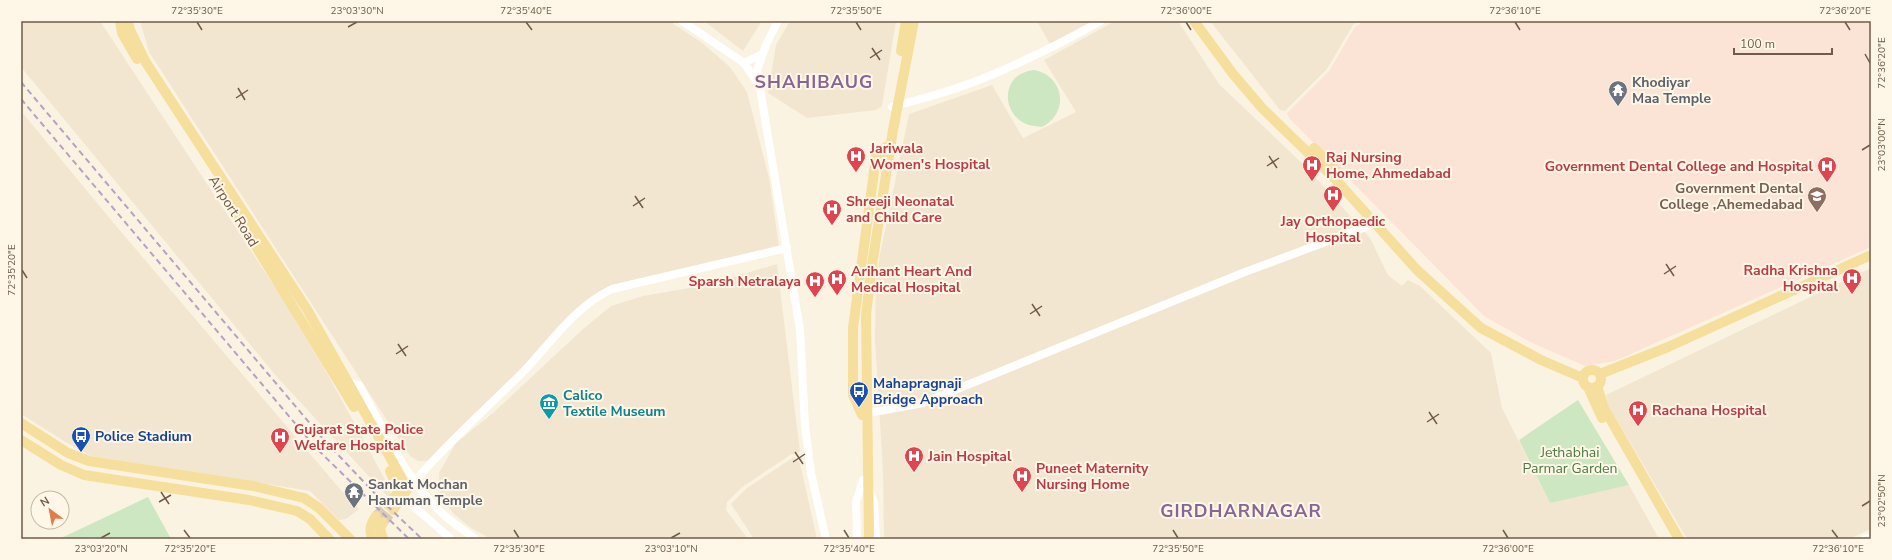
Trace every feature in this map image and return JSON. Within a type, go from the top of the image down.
[{"type":"main road","name":"Airport Road","points":[[120,21],[122,33],[140,64],[345,384]]},
{"type":"main road","name":"Airport Road","points":[[128,21],[130,30],[145,61],[299,296],[354,401]]},
{"type":"main road","points":[[869,539],[865,481],[866,315],[906,21]]},
{"type":"main road","points":[[865,414],[861,314],[867,264],[886,147],[914,21]]},
{"type":"main road","points":[[1194,21],[1233,74],[1262,108],[1379,222],[1421,267],[1485,323],[1592,380],[1604,408],[1679,539]]},
{"type":"main road","points":[[1201,21],[1266,102],[1325,159],[1379,222]]},
{"type":"main road","points":[[1592,380],[1668,347],[1871,254]]},
{"type":"main road","points":[[1592,380],[1675,350],[1871,261]]},
{"type":"main road","points":[[1592,380],[1599,413],[1672,539]]},
{"type":"main road","points":[[354,401],[405,484],[407,490],[404,497],[390,507],[398,489],[395,479],[354,401]]},
{"type":"main road","points":[[21,423],[62,449],[89,461],[253,486],[304,498],[319,508],[350,539]]},
{"type":"main road","points":[[21,440],[61,465],[84,475],[249,500],[297,511],[310,519],[329,539]]},
{"type":"main road","points":[[864,539],[866,502]]},
{"type":"main road","points":[[373,539],[370,529],[371,524],[380,519],[380,529],[383,539]]},
{"type":"street","points":[[682,21],[744,63],[759,84]]},
{"type":"street","points":[[778,21],[762,54],[757,70],[800,330],[805,426],[811,473],[826,539]]},
{"type":"street","points":[[895,106],[954,89],[1004,69],[1046,50],[1101,21]]},
{"type":"street","points":[[744,63],[762,54]]},
{"type":"street","points":[[865,414],[923,403],[1245,272],[1379,222]]},
{"type":"street","points":[[415,481],[524,371],[568,322],[597,296],[612,289],[787,248]]},
{"type":"street","points":[[345,384],[359,385],[404,465],[423,493],[444,515],[476,539]]},
{"type":"street","points":[[856,539],[856,502],[865,481]]},
{"type":"street","points":[[865,481],[874,502],[876,539]]},
{"type":"street","points":[[404,497],[451,539]]},
{"type":"street","points":[[1865,539],[1871,537]]},
{"type":"shaded area","points":[[21,21],[100,21],[280,295],[328,375],[388,485],[391,493],[388,497],[277,377],[21,67]]},
{"type":"shaded area","points":[[140,21],[669,21],[701,42],[730,67],[747,92],[769,178],[779,246],[597,294],[435,456],[427,461],[418,461],[410,456],[149,52]]},
{"type":"shaded area","points":[[704,21],[762,21],[743,51]]},
{"type":"shaded area","points":[[790,21],[896,21],[882,106],[876,110],[807,118],[768,93],[776,45]]},
{"type":"shaded area","points":[[1037,21],[1094,21],[1051,46]]},
{"type":"shaded area","points":[[1115,21],[1178,21],[1219,84],[1307,168],[1370,238],[1388,275],[1402,286],[1408,280],[1420,286],[1491,353],[1502,408],[1550,503],[1564,498],[1629,485],[1659,539],[884,539],[883,472],[875,339],[876,274],[909,114],[992,85],[1023,138],[1076,112],[1044,60]]},
{"type":"shaded area","points":[[1210,21],[1359,21],[1353,25],[1327,69],[1285,111],[1280,110]]},
{"type":"shaded area","points":[[1364,21],[1871,21],[1871,247],[1615,361],[1585,366],[1530,342],[1484,316],[1289,118],[1287,113],[1329,71],[1355,27]]},
{"type":"shaded area","points":[[21,111],[117,227],[340,489],[359,509],[346,519],[339,520],[310,491],[91,456],[67,443],[21,414]]},
{"type":"shaded area","points":[[777,264],[800,452],[790,455],[741,488],[727,502],[726,510],[748,539],[491,539],[471,528],[454,514],[440,496],[439,473],[456,443],[493,413],[583,329],[611,306],[643,296],[706,285]]},
{"type":"shaded area","points":[[1871,268],[1871,529],[1849,539],[1687,539],[1608,405],[1606,395]]},
{"type":"shaded area","points":[[794,457],[800,463],[817,539],[754,539],[731,504],[747,488]]},
{"type":"green space","points":[[1033,70],[1043,73],[1051,78],[1057,86],[1060,94],[1060,103],[1057,112],[1051,120],[1042,127],[1028,125],[1018,119],[1010,108],[1008,102],[1009,89],[1016,77]]},
{"type":"green space","name":"Jethabhai Parmar Garden","points":[[1578,400],[1629,485],[1550,503],[1519,440]]},
{"type":"green space","points":[[148,497],[171,539],[59,539]]},
{"type":"tunnel","points":[[376,516],[388,505]]},
{"type":"tunnel","points":[[383,522],[393,510]]},
{"type":"railway","points":[[21,82],[324,440],[382,501],[422,539]]},
{"type":"railway","points":[[21,99],[315,447],[409,539]]},
{"type":"place","name":"Khodiyar Maa Temple","points":[[1618,107]]},
{"type":"place","name":"Jariwala Women's Hospital","points":[[856,173]]},
{"type":"place","name":"Raj Nursing Home, Ahmedabad","points":[[1312,182]]},
{"type":"place","name":"Government Dental College and Hospital","points":[[1827,183]]},
{"type":"place","name":"Jay Orthopaedic Hospital","points":[[1333,212]]},
{"type":"place","name":"Government Dental College ,Ahemedabad","points":[[1817,213]]},
{"type":"place","name":"Shreeji Neonatal and Child Care","points":[[832,226]]},
{"type":"place","name":"Radha Krishna Hospital","points":[[1852,295]]},
{"type":"place","name":"Arihant Heart And Medical Hospital","points":[[837,296]]},
{"type":"place","name":"Sparsh Netralaya","points":[[815,298]]},
{"type":"place","name":"Mahapragnaji Bridge Approach","points":[[859,408]]},
{"type":"place","name":"Calico Textile Museum","points":[[549,420]]},
{"type":"place","name":"Rachana Hospital","points":[[1638,427]]},
{"type":"place","name":"Police Stadium","points":[[81,453]]},
{"type":"place","name":"Gujarat State Police Welfare Hospital","points":[[280,454]]},
{"type":"place","name":"Jain Hospital","points":[[914,473]]},
{"type":"place","name":"Puneet Maternity Nursing Home","points":[[1022,493]]},
{"type":"place","name":"Sankat Mochan Hanuman Temple","points":[[354,509]]},
{"type":"district","name":"SHAHIBAUG","points":[[814,82]]},
{"type":"district","name":"GIRDHARNAGAR","points":[[1241,511]]}]
